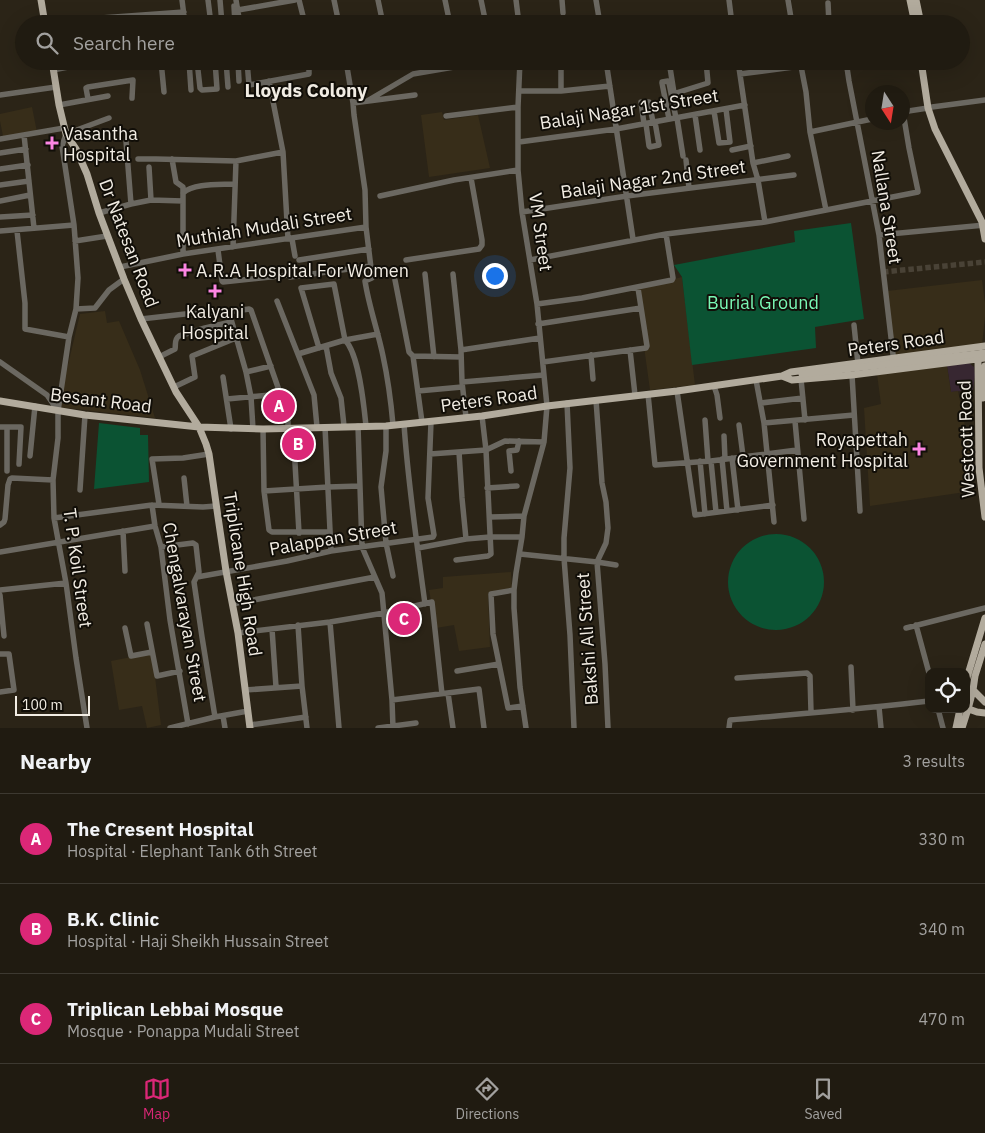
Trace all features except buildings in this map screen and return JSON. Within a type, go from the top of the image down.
[{"type":"main road","points":[[41,0],[44,15]]},
{"type":"main road","points":[[910,0],[913,15]]},
{"type":"main road","points":[[916,0],[919,15]]},
{"type":"main road","name":"Dr Natesan Road","points":[[53,70],[65,131],[76,149],[87,174],[107,236],[124,279],[174,387],[199,427]]},
{"type":"main road","points":[[923,70],[937,126],[984,225],[985,239]]},
{"type":"main road","points":[[926,70],[931,108]]},
{"type":"main road","name":"Peters Road","points":[[199,427],[263,429],[431,422],[568,403],[714,386],[782,376],[791,372],[985,346]]},
{"type":"main road","points":[[982,358],[985,352]]},
{"type":"main road","points":[[782,376],[802,377],[985,352]]},
{"type":"main road","name":"Peters Road","points":[[802,377],[852,375],[982,358]]},
{"type":"main road","name":"Westcott Road","points":[[982,358],[980,468],[985,517]]},
{"type":"main road","name":"Westcott Road","points":[[985,366],[981,422],[985,476]]},
{"type":"main road","name":"Besant Road","points":[[0,401],[85,415],[199,427]]},
{"type":"main road","name":"Triplicane High Road","points":[[199,427],[209,454],[226,572],[238,633],[250,726]]},
{"type":"main road","points":[[970,668],[985,618]]},
{"type":"main road","points":[[970,700],[985,644]]},
{"type":"main road","points":[[973,690],[985,702]]},
{"type":"main road","points":[[970,710],[985,713]]},
{"type":"main road","points":[[956,728],[959,713]]},
{"type":"main road","points":[[962,728],[966,713]]},
{"type":"street","points":[[182,0],[184,15]]},
{"type":"street","points":[[208,0],[210,15]]},
{"type":"street","points":[[220,0],[221,15]]},
{"type":"street","points":[[235,0],[239,15]]},
{"type":"street","points":[[235,0],[235,15]]},
{"type":"street","points":[[238,10],[295,0]]},
{"type":"street","points":[[299,0],[303,15]]},
{"type":"street","points":[[334,0],[337,15]]},
{"type":"street","points":[[378,0],[381,15]]},
{"type":"street","points":[[446,0],[448,15]]},
{"type":"street","points":[[481,0],[484,15]]},
{"type":"street","points":[[516,0],[518,15]]},
{"type":"street","points":[[562,0],[563,13]]},
{"type":"street","points":[[596,0],[598,15]]},
{"type":"street","points":[[729,0],[731,15]]},
{"type":"street","points":[[788,0],[790,15]]},
{"type":"street","points":[[828,2],[829,15]]},
{"type":"street","points":[[146,15],[184,12]]},
{"type":"street","points":[[162,70],[164,92]]},
{"type":"street","points":[[190,70],[191,90]]},
{"type":"street","points":[[198,70],[200,88],[202,90],[217,89],[216,70]]},
{"type":"street","points":[[227,70],[228,87]]},
{"type":"street","points":[[238,70],[239,80]]},
{"type":"street","points":[[248,70],[249,85],[309,74],[309,70]]},
{"type":"street","name":"Muthiah Mudali Street","points":[[120,267],[183,254],[366,227],[365,190],[348,70]]},
{"type":"street","points":[[367,101],[413,74],[436,70]]},
{"type":"street","name":"VM Street","points":[[520,70],[518,170],[522,212],[537,304],[547,406],[544,442],[524,516],[514,590],[520,687],[526,728]]},
{"type":"street","points":[[561,70],[562,91]]},
{"type":"street","points":[[607,70],[633,240]]},
{"type":"street","points":[[671,70],[674,92],[676,94],[708,83],[707,70]]},
{"type":"street","points":[[739,70],[765,222]]},
{"type":"street","points":[[740,74],[764,70]]},
{"type":"street","points":[[801,70],[806,92],[810,132],[826,210]]},
{"type":"street","name":"Nallana Street","points":[[848,70],[879,235],[895,370]]},
{"type":"street","points":[[88,99],[86,88],[88,87],[133,80],[132,98]]},
{"type":"street","points":[[269,81],[283,152],[290,239],[297,258],[369,249]]},
{"type":"street","points":[[669,119],[662,83],[668,81],[677,118],[689,188]]},
{"type":"street","points":[[0,95],[56,86]]},
{"type":"street","points":[[520,91],[562,91],[610,86]]},
{"type":"street","points":[[353,102],[414,95]]},
{"type":"street","points":[[59,105],[108,96]]},
{"type":"street","points":[[910,111],[985,100]]},
{"type":"street","points":[[638,103],[662,145]]},
{"type":"street","name":"Balaji Nagar 1st Street","points":[[518,142],[616,129],[745,106]]},
{"type":"street","points":[[446,116],[518,107]]},
{"type":"street","points":[[714,111],[718,142],[730,142],[726,109]]},
{"type":"street","points":[[694,115],[700,150]]},
{"type":"street","points":[[0,139],[65,131],[109,118]]},
{"type":"street","points":[[810,132],[865,121]]},
{"type":"street","points":[[530,260],[666,234],[765,222],[918,192],[906,130]]},
{"type":"street","name":"T. P. Koil Street","points":[[65,131],[62,146],[74,225],[78,278],[76,309],[68,337],[58,411],[58,438],[53,480],[54,518],[66,582],[87,728]]},
{"type":"street","points":[[24,135],[34,228]]},
{"type":"street","points":[[126,141],[131,204]]},
{"type":"street","points":[[732,150],[751,146]]},
{"type":"street","points":[[0,153],[26,149]]},
{"type":"street","points":[[138,160],[236,161],[283,152]]},
{"type":"street","points":[[754,163],[788,156]]},
{"type":"street","points":[[172,159],[176,182],[183,187],[183,254]]},
{"type":"street","points":[[232,247],[236,161]]},
{"type":"street","points":[[0,169],[28,164]]},
{"type":"street","points":[[149,167],[151,200]]},
{"type":"street","points":[[380,196],[454,180],[518,170]]},
{"type":"street","name":"Balaji Nagar 2nd Street","points":[[522,212],[627,196],[794,175]]},
{"type":"street","points":[[406,260],[479,249],[482,246],[471,178]]},
{"type":"street","points":[[0,185],[29,181]]},
{"type":"street","points":[[183,193],[189,189],[203,186],[235,184]]},
{"type":"street","points":[[0,201],[30,195]]},
{"type":"street","points":[[99,213],[151,200],[183,200]]},
{"type":"street","points":[[0,217],[33,214]]},
{"type":"street","points":[[0,232],[74,225]]},
{"type":"street","points":[[879,235],[984,225]]},
{"type":"street","points":[[366,227],[372,277],[365,281],[389,390],[390,425],[380,487],[386,543],[393,576]]},
{"type":"street","points":[[17,230],[25,303],[25,329],[68,337]]},
{"type":"street","points":[[537,304],[582,298],[670,281],[673,279],[666,234]]},
{"type":"street","points":[[75,241],[107,236]]},
{"type":"street","points":[[218,250],[223,282],[289,275],[290,277],[371,266]]},
{"type":"street","points":[[425,274],[434,357]]},
{"type":"street","points":[[453,274],[466,418]]},
{"type":"street","points":[[76,309],[95,308],[109,290],[124,279]]},
{"type":"street","points":[[395,280],[409,352],[413,356],[422,422]]},
{"type":"street","points":[[344,426],[341,398],[301,288],[334,284],[345,340],[352,350],[359,374],[366,426]]},
{"type":"street","points":[[542,362],[645,348],[647,346],[638,288]]},
{"type":"street","points":[[277,302],[314,395],[317,427]]},
{"type":"street","points":[[538,324],[641,308]]},
{"type":"street","points":[[141,319],[251,310],[288,416],[299,533]]},
{"type":"street","points":[[229,312],[246,372],[251,397],[253,429]]},
{"type":"street","points":[[159,357],[175,349],[175,341],[179,336],[231,322]]},
{"type":"street","points":[[854,324],[858,364]]},
{"type":"street","points":[[298,354],[345,340],[378,334]]},
{"type":"street","points":[[174,387],[195,377],[192,356],[236,338]]},
{"type":"street","points":[[413,356],[434,357],[540,338]]},
{"type":"street","points":[[630,350],[635,395]]},
{"type":"street","points":[[590,355],[593,379]]},
{"type":"street","points":[[0,362],[47,395],[58,411]]},
{"type":"street","points":[[246,372],[271,366]]},
{"type":"street","points":[[418,391],[544,375]]},
{"type":"street","points":[[852,375],[860,510]]},
{"type":"street","points":[[223,376],[231,429]]},
{"type":"street","points":[[802,377],[805,420]]},
{"type":"street","points":[[756,380],[768,453],[774,522]]},
{"type":"street","points":[[714,386],[720,418]]},
{"type":"street","points":[[677,391],[695,515],[773,505]]},
{"type":"street","points":[[227,399],[281,394]]},
{"type":"street","points":[[648,394],[656,466],[797,450]]},
{"type":"street","points":[[761,403],[803,398]]},
{"type":"street","name":"Bakshi Ali Street","points":[[596,400],[602,483],[608,528],[606,544],[597,562],[608,728]]},
{"type":"street","points":[[568,403],[570,468],[564,558],[574,728]]},
{"type":"street","points":[[30,456],[35,406]]},
{"type":"street","points":[[80,490],[85,415]]},
{"type":"street","points":[[764,423],[854,415]]},
{"type":"street","points":[[456,560],[491,554],[486,450],[482,416]]},
{"type":"street","points":[[704,420],[716,512]]},
{"type":"street","points":[[794,421],[804,519]]},
{"type":"street","points":[[417,539],[433,537],[434,535],[428,498],[431,422]]},
{"type":"street","points":[[404,424],[407,469],[425,604]]},
{"type":"street","points":[[739,425],[742,456]]},
{"type":"street","points":[[358,426],[362,547],[382,593],[393,727]]},
{"type":"street","points":[[7,471],[3,427],[21,427],[19,464]]},
{"type":"street","points":[[325,427],[331,551]]},
{"type":"street","points":[[263,429],[264,491],[270,531],[299,533],[329,532]]},
{"type":"street","points":[[724,436],[727,511]]},
{"type":"street","points":[[511,471],[509,451],[517,450],[519,441]]},
{"type":"street","points":[[430,454],[486,450],[505,442],[544,442]]},
{"type":"street","points":[[460,452],[466,539]]},
{"type":"street","points":[[159,504],[152,459],[183,458],[209,454]]},
{"type":"street","points":[[732,458],[738,510]]},
{"type":"street","points":[[700,462],[705,514]]},
{"type":"street","points":[[184,478],[187,506]]},
{"type":"street","points":[[0,525],[5,520],[10,479],[53,480]]},
{"type":"street","points":[[264,491],[360,486]]},
{"type":"street","points":[[488,488],[517,486]]},
{"type":"street","points":[[54,518],[159,504],[216,506]]},
{"type":"street","name":"Chengalvarayan Street","points":[[152,505],[161,547],[170,620],[188,724]]},
{"type":"street","points":[[490,517],[524,516]]},
{"type":"street","points":[[0,552],[155,526]]},
{"type":"street","points":[[123,531],[125,571]]},
{"type":"street","points":[[418,548],[466,539],[522,537]]},
{"type":"street","name":"Palappan Street","points":[[197,577],[331,551],[417,539]]},
{"type":"street","points":[[161,547],[195,543],[199,572],[194,582],[215,717]]},
{"type":"street","points":[[520,554],[616,565]]},
{"type":"street","points":[[232,604],[375,577]]},
{"type":"street","points":[[0,590],[66,582]]},
{"type":"street","points":[[514,590],[491,594],[493,634],[508,708],[523,706]]},
{"type":"street","points":[[0,595],[4,636]]},
{"type":"street","points":[[238,633],[330,622],[384,613],[432,602],[445,694],[453,728]]},
{"type":"street","points":[[906,628],[985,608]]},
{"type":"street","points":[[330,622],[339,728]]},
{"type":"street","points":[[147,624],[157,676],[180,671]]},
{"type":"street","points":[[298,625],[307,728]]},
{"type":"street","points":[[916,625],[928,668]]},
{"type":"street","points":[[125,628],[131,656],[152,652]]},
{"type":"street","points":[[272,629],[276,688]]},
{"type":"street","points":[[0,654],[9,654],[14,690],[0,692]]},
{"type":"street","points":[[457,671],[499,664]]},
{"type":"street","points":[[851,667],[854,710]]},
{"type":"street","points":[[737,678],[807,673],[810,676],[811,712]]},
{"type":"street","points":[[245,690],[302,686]]},
{"type":"street","points":[[392,700],[479,688],[484,728]]},
{"type":"street","points":[[729,728],[730,720],[879,708],[925,702]]},
{"type":"street","points":[[879,708],[881,728]]},
{"type":"street","points":[[174,728],[215,717],[248,711]]},
{"type":"street","points":[[939,713],[943,728]]},
{"type":"street","points":[[223,716],[225,728]]},
{"type":"street","points":[[250,726],[306,716]]},
{"type":"street","points":[[378,728],[416,723]]},
{"type":"shaded area","points":[[32,107],[37,132],[3,136],[0,114]]},
{"type":"shaded area","points":[[442,112],[444,120],[478,115],[490,168],[429,177],[421,115]]},
{"type":"shaded area","points":[[682,277],[695,385],[650,390],[636,289]]},
{"type":"shaded area","points":[[982,280],[985,317],[982,345],[893,356],[887,291]]},
{"type":"shaded area","points":[[105,311],[107,323],[119,321],[140,370],[155,418],[58,407],[80,314]]},
{"type":"shaded area","points":[[969,363],[974,367],[973,390],[951,392],[947,366]]},
{"type":"shaded area","name":"Royapettah Government Hospital","points":[[947,366],[951,392],[958,391],[966,431],[972,432],[972,491],[870,506],[864,408],[881,404],[877,374]]},
{"type":"shaded area","points":[[511,572],[512,589],[488,593],[490,647],[459,651],[454,625],[436,628],[429,590],[443,588],[443,577]]},
{"type":"shaded area","points":[[152,653],[161,725],[147,728],[142,706],[119,710],[111,661]]},
{"type":"green space","name":"Burial Ground","points":[[851,223],[864,319],[815,327],[816,348],[692,365],[682,277],[674,265],[795,242],[794,231]]},
{"type":"green space","points":[[99,423],[140,428],[140,435],[148,435],[149,482],[94,489]]},
{"type":"green space","points":[[776,534],[794,538],[810,548],[820,564],[824,582],[820,600],[810,616],[794,626],[776,630],[758,626],[742,616],[732,600],[728,582],[732,564],[742,548],[758,538]]},
{"type":"tunnel","points":[[883,272],[985,262]]},
{"type":"place","name":"Vasantha Hospital","points":[[52,143]]},
{"type":"place","name":"A.R.A Hospital For Women","points":[[185,270]]},
{"type":"place","name":"Kalyani Hospital","points":[[215,291]]},
{"type":"place","name":"The Cresent Hospital","points":[[279,406]]},
{"type":"place","name":"B.K. Clinic","points":[[298,444]]},
{"type":"place","name":"Royapettah Government Hospital","points":[[919,449]]},
{"type":"place","name":"Triplican Lebbai Mosque","points":[[404,619]]},
{"type":"district","name":"Lloyds Colony","points":[[306,90]]}]
